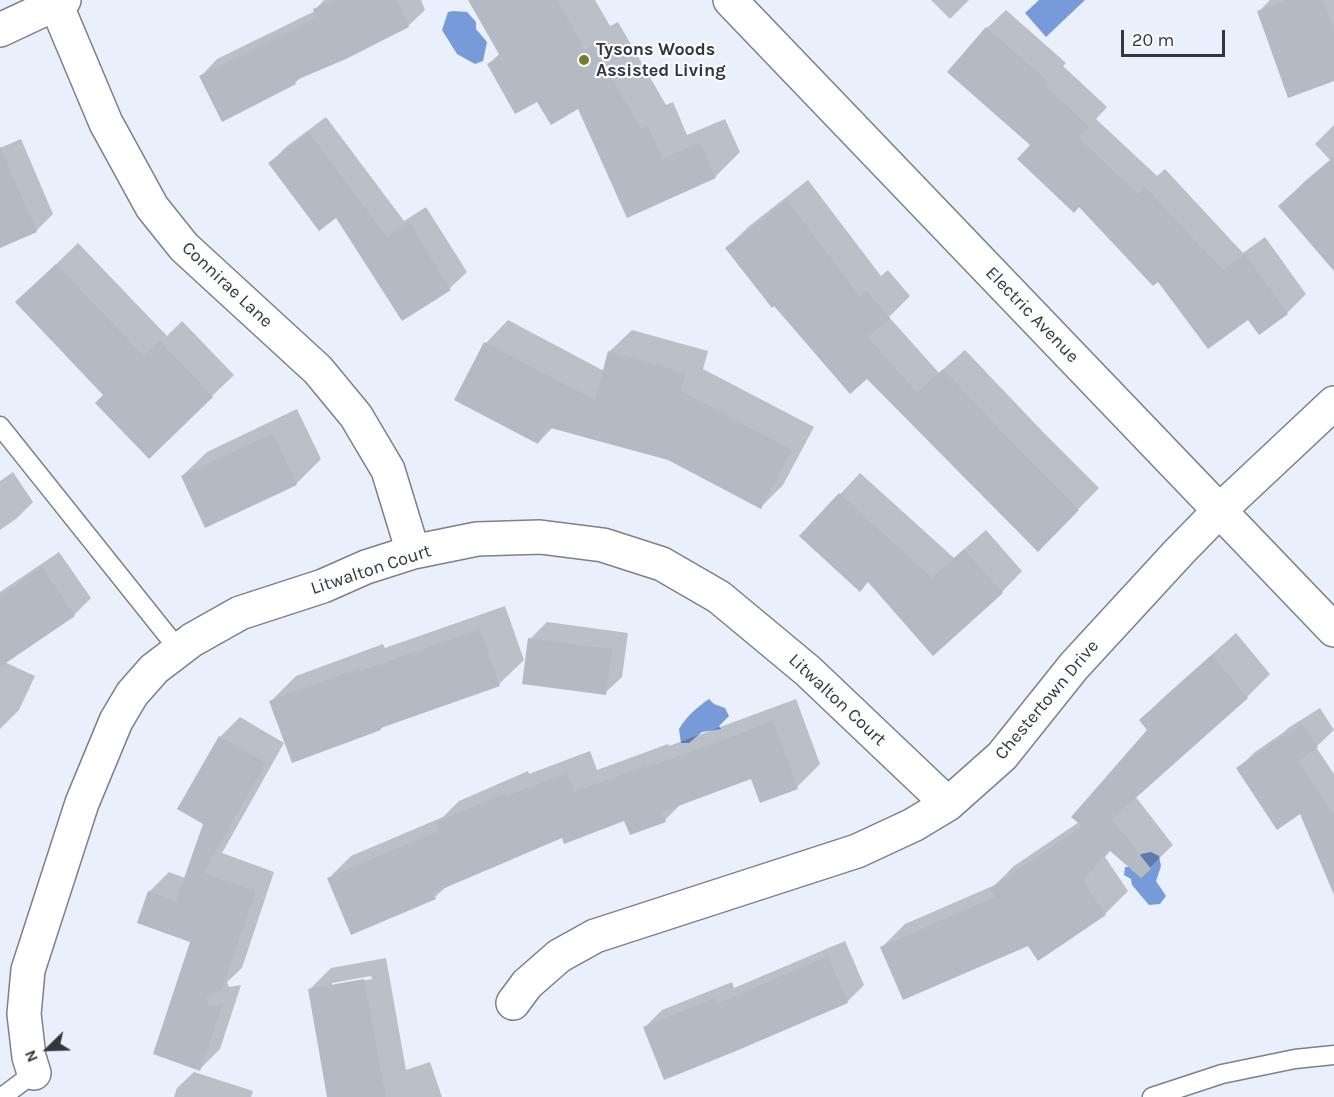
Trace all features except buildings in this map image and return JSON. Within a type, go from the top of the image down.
[{"type":"street","name":"Electric Avenue","points":[[730,0],[1334,630]]},
{"type":"street","points":[[0,30],[60,2]]},
{"type":"street","name":"Connirae Lane","points":[[60,2],[106,123],[152,207],[184,247],[318,370],[356,416],[388,470],[413,552]]},
{"type":"street","name":"Chestertown Drive","points":[[513,1003],[527,984],[559,956],[595,936],[857,851],[913,825],[948,804],[1002,756],[1074,666],[1219,511],[1334,403]]},
{"type":"street","name":"Litwalton Court","points":[[34,1072],[24,1014],[28,970],[82,802],[116,721],[132,694],[154,669],[192,640],[240,613],[322,586],[366,567],[413,552],[477,539],[540,537],[603,546],[662,564],[718,597],[808,671],[948,804]]},
{"type":"lane","points":[[0,426],[179,650]]},
{"type":"lane","points":[[1152,1097],[1222,1074],[1295,1059],[1334,1055]]},
{"type":"lane","points":[[2,1097],[34,1072]]},
{"type":"water","points":[[1039,0],[1085,0],[1046,37],[1025,13]]},
{"type":"water","points":[[448,12],[467,12],[476,22],[476,29],[487,42],[483,61],[475,64],[457,54],[442,30]]},
{"type":"water","points":[[709,699],[714,704],[725,708],[729,716],[719,726],[721,729],[702,732],[689,743],[681,743],[679,729],[692,712]]},
{"type":"water","points":[[1151,852],[1159,856],[1161,866],[1156,881],[1166,896],[1160,904],[1149,905],[1132,885],[1131,879],[1124,875],[1125,867],[1133,867],[1141,854]]},
{"type":"place","name":"Tysons Woods Assisted Living","points":[[584,60]]}]
